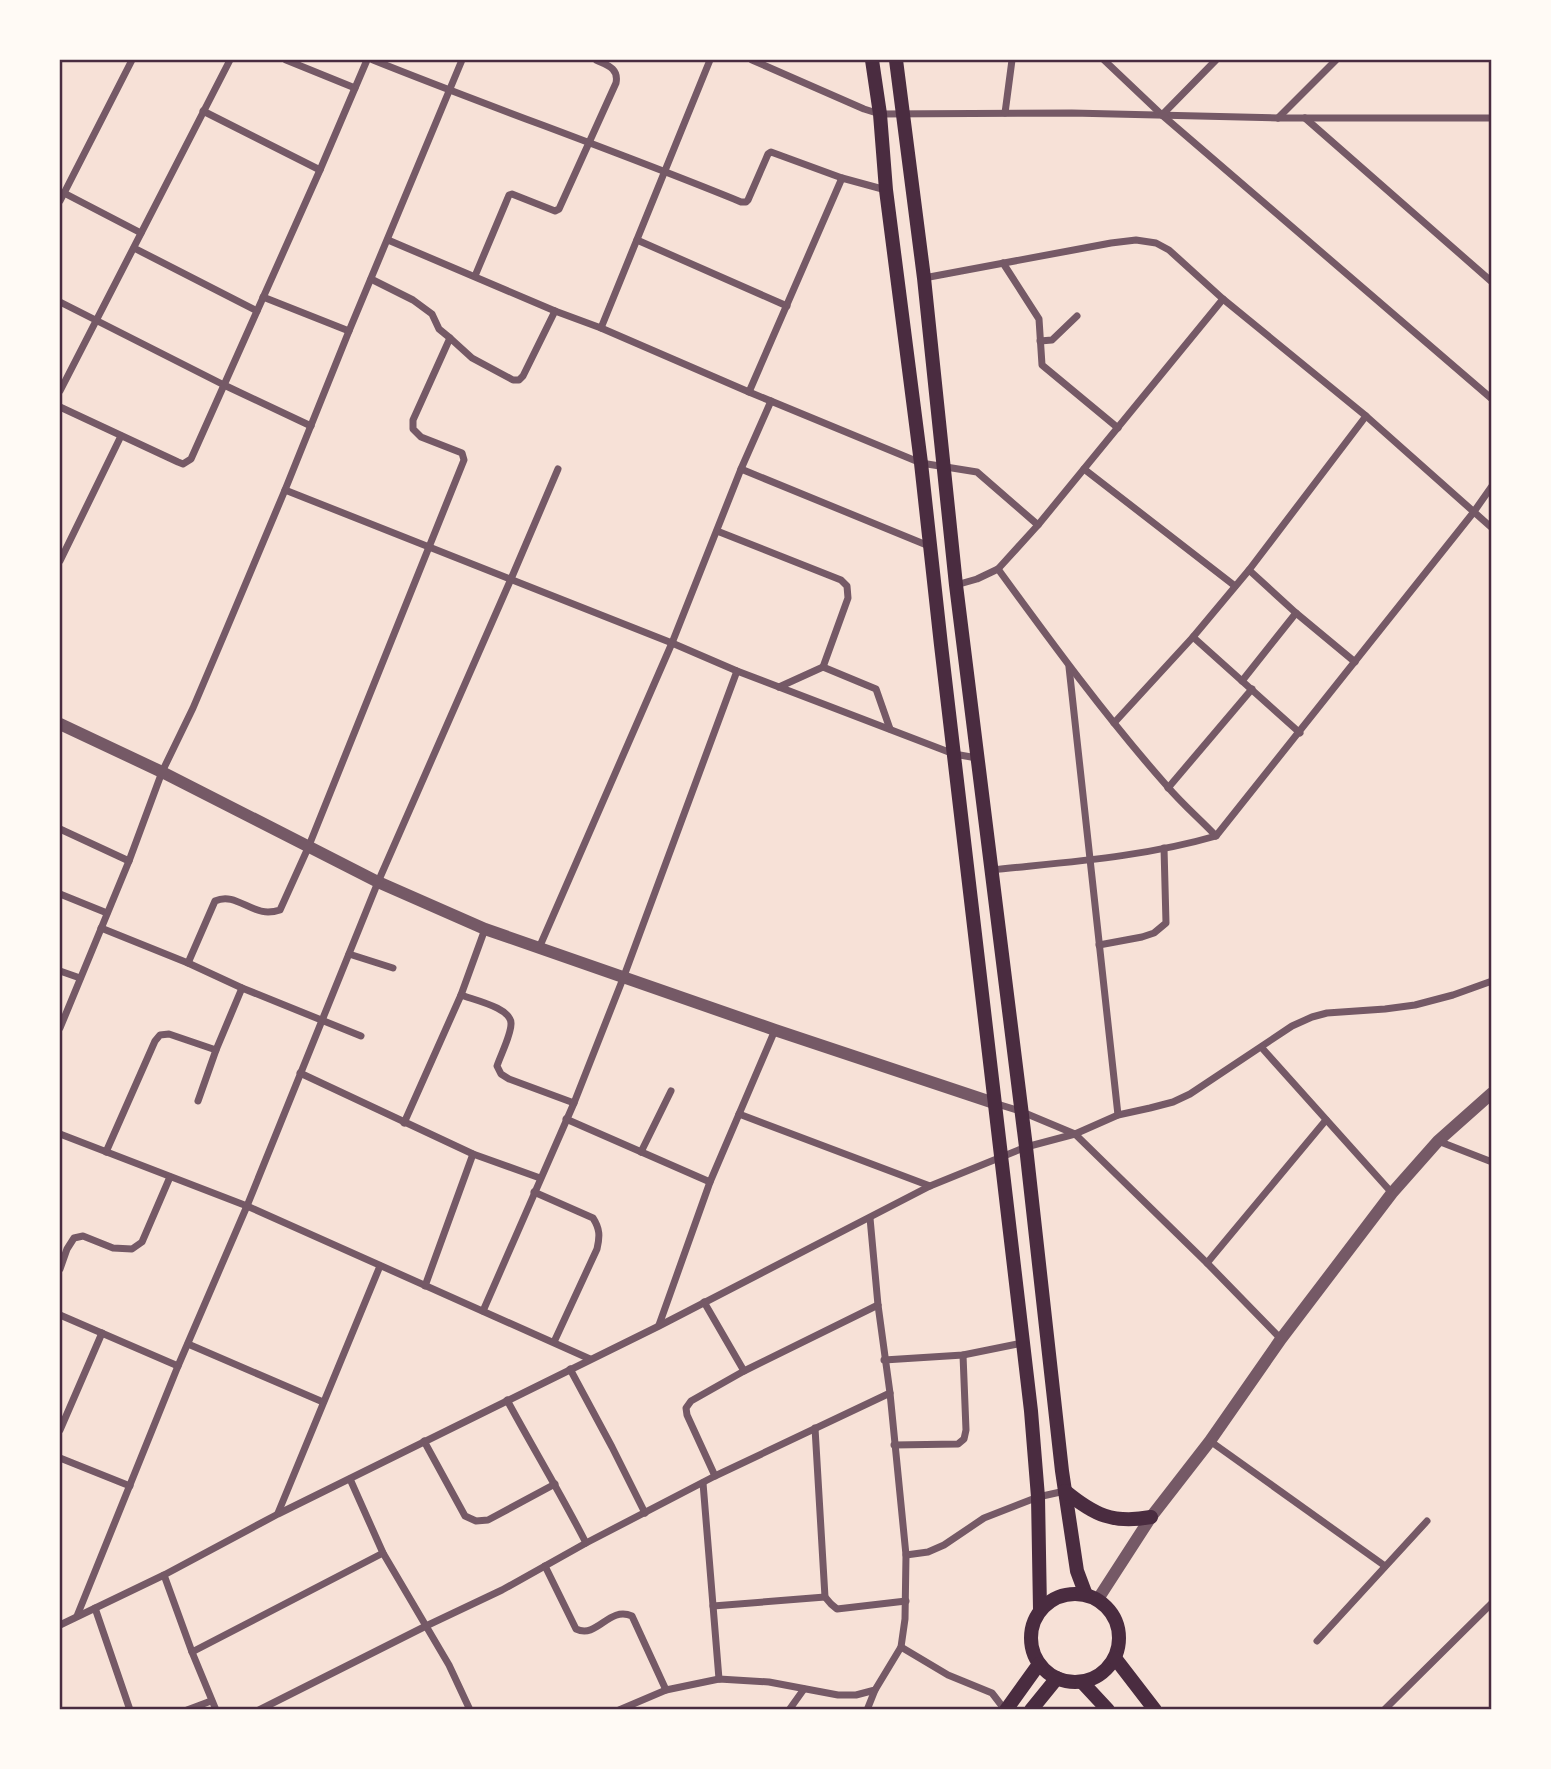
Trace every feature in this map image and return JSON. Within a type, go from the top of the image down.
[{"type":"main road","points":[[872,60],[1031,1411],[1038,1497],[1040,1609]]},
{"type":"main road","points":[[897,60],[924,278],[956,585],[1026,1147],[1065,1491],[1077,1571],[1092,1597]]},
{"type":"main road","points":[[1065,1491],[1101,1515],[1120,1520],[1151,1517]]},
{"type":"main road","points":[[1076,1593],[1092,1597],[1112,1612],[1117,1621],[1120,1640],[1115,1658],[1107,1669],[1096,1677],[1082,1682],[1057,1678],[1047,1672],[1034,1656],[1030,1637],[1035,1618],[1040,1609],[1057,1597],[1076,1593]]},
{"type":"main road","points":[[1115,1658],[1155,1710]]},
{"type":"main road","points":[[1006,1710],[1040,1664]]},
{"type":"main road","points":[[1031,1710],[1057,1678]]},
{"type":"main road","points":[[1082,1682],[1108,1710]]},
{"type":"street","points":[[60,201],[132,60]]},
{"type":"street","points":[[60,391],[230,60]]},
{"type":"street","points":[[286,60],[355,88]]},
{"type":"street","points":[[60,407],[183,464],[191,459],[367,60]]},
{"type":"street","points":[[373,60],[744,202],[748,200],[771,152],[842,178],[886,190]]},
{"type":"street","points":[[60,1028],[130,860],[162,772],[193,708],[463,60]]},
{"type":"street","points":[[475,276],[509,195],[557,211],[617,78],[613,68],[596,60]]},
{"type":"street","points":[[601,328],[710,60]]},
{"type":"street","points":[[752,60],[880,114],[1492,118]]},
{"type":"street","points":[[1005,113],[1012,60]]},
{"type":"street","points":[[1104,60],[1162,115],[1492,399]]},
{"type":"street","points":[[1162,115],[1216,60]]},
{"type":"street","points":[[1278,118],[1336,60]]},
{"type":"street","points":[[203,111],[320,170]]},
{"type":"street","points":[[1304,117],[1492,282]]},
{"type":"street","points":[[749,392],[842,178]]},
{"type":"street","points":[[64,193],[141,233]]},
{"type":"street","points":[[388,240],[921,463],[977,472],[1038,525]]},
{"type":"street","points":[[637,240],[787,306]]},
{"type":"street","points":[[924,278],[1111,243],[1136,240],[1156,243],[1169,250],[1223,299],[1366,416],[1492,528]]},
{"type":"street","points":[[134,248],[257,310]]},
{"type":"street","points":[[1003,263],[1038,319],[1042,365],[1118,428]]},
{"type":"street","points":[[371,279],[413,300],[432,314],[439,329],[472,358],[513,380],[519,380],[523,376],[555,310]]},
{"type":"street","points":[[263,297],[349,331]]},
{"type":"street","points":[[956,585],[998,569],[1038,525],[1223,299]]},
{"type":"street","points":[[60,302],[311,426]]},
{"type":"street","points":[[1040,341],[1052,340],[1077,316]]},
{"type":"street","points":[[188,963],[215,901],[223,897],[259,911],[280,910],[308,848],[464,460],[462,453],[421,437],[412,424],[450,338]]},
{"type":"street","points":[[539,948],[672,643],[771,401]]},
{"type":"street","points":[[1114,723],[1193,638],[1249,570],[1366,416]]},
{"type":"street","points":[[60,561],[121,436]]},
{"type":"street","points":[[76,1617],[378,882],[558,469]]},
{"type":"street","points":[[741,469],[929,546]]},
{"type":"street","points":[[1084,469],[1235,586]]},
{"type":"street","points":[[992,870],[1090,860],[1216,836],[1300,733],[1492,486]]},
{"type":"street","points":[[285,490],[737,671],[954,754],[977,758]]},
{"type":"street","points":[[717,531],[841,580],[847,586],[848,598],[823,667],[779,687]]},
{"type":"street","points":[[998,569],[1069,667],[1114,723],[1168,788],[1216,836]]},
{"type":"street","points":[[1249,570],[1354,662]]},
{"type":"street","points":[[1242,681],[1296,613]]},
{"type":"street","points":[[1193,638],[1300,733]]},
{"type":"street","points":[[823,667],[876,689],[890,729]]},
{"type":"street","points":[[1069,667],[1118,1115]]},
{"type":"street","points":[[483,1311],[574,1103],[737,671]]},
{"type":"street","points":[[1168,788],[1252,689]]},
{"type":"street","points":[[60,724],[162,772],[378,882],[485,929],[775,1030],[1020,1111],[1075,1134],[1281,1339]]},
{"type":"street","points":[[60,829],[130,860]]},
{"type":"street","points":[[1099,945],[1142,937],[1154,933],[1166,923],[1164,848]]},
{"type":"street","points":[[60,894],[107,913]]},
{"type":"street","points":[[101,928],[361,1037]]},
{"type":"street","points":[[404,1123],[461,995],[485,929]]},
{"type":"street","points":[[349,954],[393,968]]},
{"type":"street","points":[[60,971],[80,978]]},
{"type":"street","points":[[60,1625],[659,1326],[930,1186],[1002,1155],[1075,1134],[1118,1115],[1150,1108],[1190,1094],[1292,1026],[1312,1017],[1327,1013],[1415,1005],[1492,981]]},
{"type":"street","points":[[198,1101],[242,988]]},
{"type":"street","points":[[461,995],[505,1011],[510,1017],[512,1026],[497,1066],[501,1074],[574,1103]]},
{"type":"street","points":[[659,1326],[710,1182],[775,1030]]},
{"type":"street","points":[[106,1152],[160,1035],[169,1034],[216,1050]]},
{"type":"street","points":[[1262,1048],[1392,1192]]},
{"type":"street","points":[[300,1073],[473,1154],[540,1178]]},
{"type":"street","points":[[641,1152],[671,1091]]},
{"type":"street","points":[[1092,1597],[1392,1192],[1438,1142],[1492,1093]]},
{"type":"street","points":[[739,1114],[930,1186]]},
{"type":"street","points":[[566,1119],[710,1182]]},
{"type":"street","points":[[1208,1264],[1326,1120]]},
{"type":"street","points":[[60,1134],[247,1206],[590,1359]]},
{"type":"street","points":[[1438,1142],[1492,1162]]},
{"type":"street","points":[[425,1286],[473,1154]]},
{"type":"street","points":[[60,1269],[74,1238],[83,1236],[113,1248],[132,1250],[142,1242],[170,1177]]},
{"type":"street","points":[[534,1192],[593,1218],[600,1237],[554,1342]]},
{"type":"street","points":[[867,1710],[874,1690],[901,1647],[906,1601],[906,1555],[870,1218]]},
{"type":"street","points":[[278,1514],[380,1266]]},
{"type":"street","points":[[704,1302],[744,1371]]},
{"type":"street","points":[[715,1476],[687,1415],[686,1408],[691,1401],[744,1371],[878,1305]]},
{"type":"street","points":[[60,1315],[178,1366]]},
{"type":"street","points":[[60,1430],[102,1333]]},
{"type":"street","points":[[884,1360],[963,1355],[1023,1343]]},
{"type":"street","points":[[188,1344],[323,1402]]},
{"type":"street","points":[[894,1446],[958,1444],[964,1439],[966,1430],[963,1355]]},
{"type":"street","points":[[570,1369],[645,1513]]},
{"type":"street","points":[[258,1710],[502,1590],[715,1476],[890,1393]]},
{"type":"street","points":[[507,1400],[586,1543]]},
{"type":"street","points":[[815,1428],[825,1597],[837,1609],[906,1601]]},
{"type":"street","points":[[424,1441],[465,1516],[476,1521],[488,1520],[555,1484]]},
{"type":"street","points":[[1210,1441],[1385,1566]]},
{"type":"street","points":[[60,1458],[130,1486]]},
{"type":"street","points":[[350,1479],[383,1553],[449,1665],[470,1710]]},
{"type":"street","points":[[703,1483],[719,1679]]},
{"type":"street","points":[[906,1555],[928,1552],[944,1545],[984,1518],[1038,1497],[1065,1491]]},
{"type":"street","points":[[1317,1641],[1427,1521]]},
{"type":"street","points":[[192,1651],[383,1553]]},
{"type":"street","points":[[545,1566],[576,1629],[582,1632],[590,1631],[618,1613],[632,1616],[666,1690]]},
{"type":"street","points":[[164,1575],[216,1710]]},
{"type":"street","points":[[713,1606],[825,1597]]},
{"type":"street","points":[[1384,1710],[1492,1604]]},
{"type":"street","points":[[95,1608],[130,1710]]},
{"type":"street","points":[[901,1647],[948,1675],[992,1693],[1006,1710]]},
{"type":"street","points":[[624,1709],[666,1690],[719,1679],[769,1682],[838,1695],[856,1695],[874,1690]]},
{"type":"street","points":[[789,1710],[804,1689]]},
{"type":"street","points":[[187,1710],[211,1701]]}]
